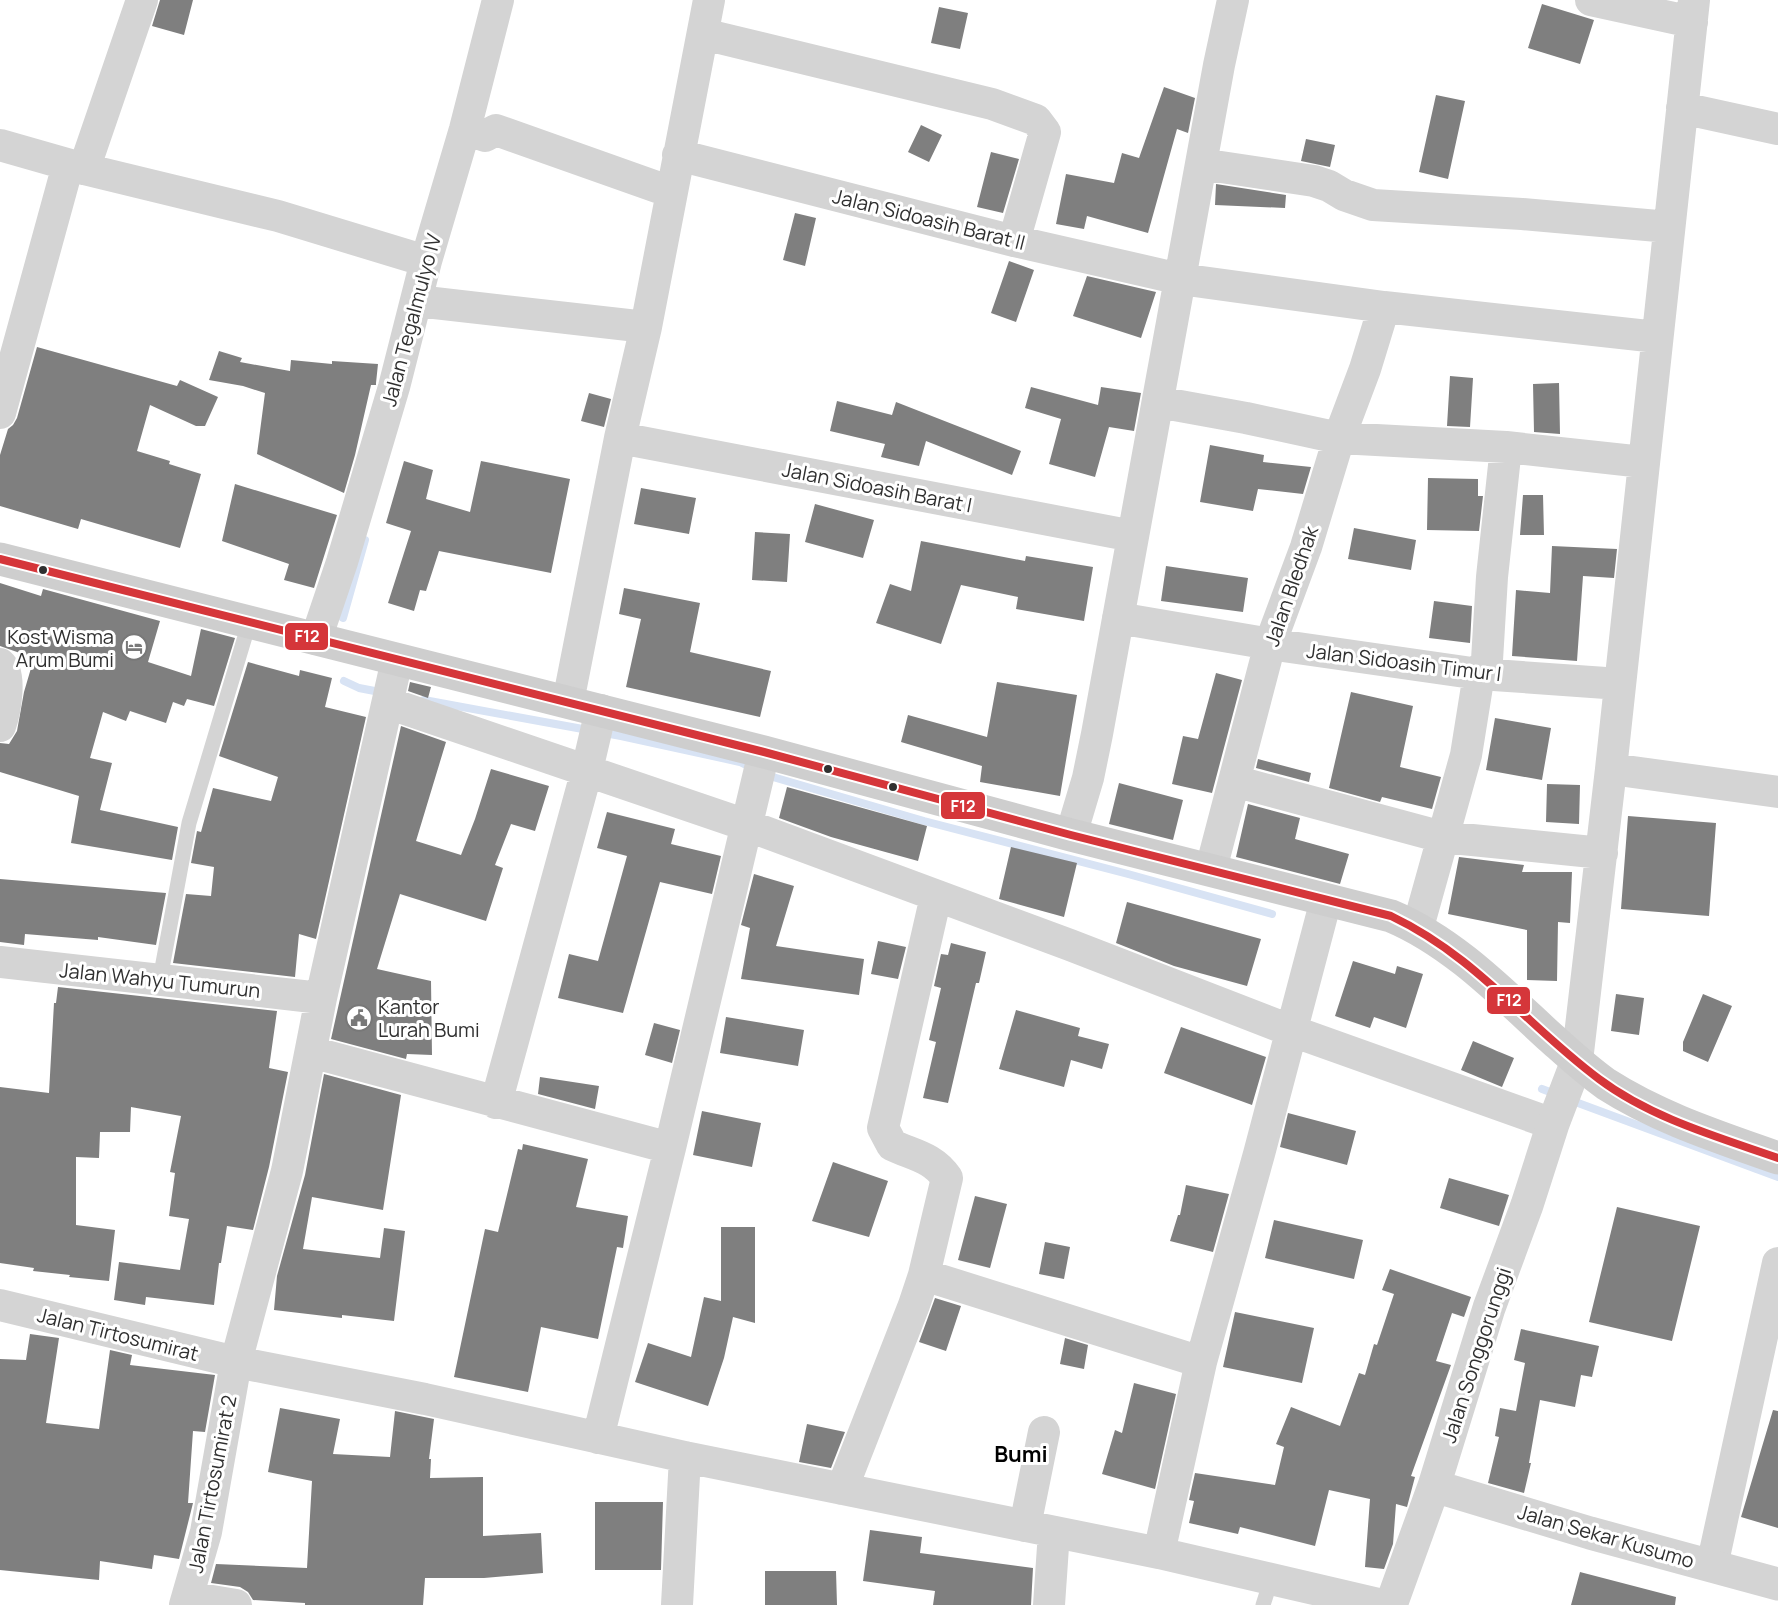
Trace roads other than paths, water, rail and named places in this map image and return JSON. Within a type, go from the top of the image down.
[{"type":"main road","points":[[0,559],[601,710],[760,769],[1071,835],[1391,916],[1418,927],[1499,990],[1564,1094],[1606,1084],[1677,1122],[1778,1158]]},
{"type":"street","points":[[0,413],[76,167],[142,0]]},
{"type":"street","name":"Jalan Tegalmulyo IV","points":[[316,639],[427,302],[426,261],[474,132],[498,0]]},
{"type":"street","points":[[568,702],[620,438],[646,327],[709,0]]},
{"type":"street","points":[[1071,835],[1088,777],[1233,0]]},
{"type":"street","points":[[389,697],[587,770],[746,825],[1070,945],[1292,1031],[1564,1094],[1602,853],[1693,11],[1591,0]]},
{"type":"street","points":[[703,34],[992,104],[1036,120],[1045,132],[1014,241]]},
{"type":"street","points":[[1682,108],[1778,129]]},
{"type":"street","points":[[474,132],[496,130],[671,192]]},
{"type":"street","points":[[0,145],[76,167],[278,216],[426,261]]},
{"type":"street","name":"Jalan Sidoasih Barat II","points":[[678,155],[1014,241],[1180,279],[1384,307],[1657,338]]},
{"type":"street","points":[[1201,164],[1314,181],[1373,205],[1522,214],[1669,227]]},
{"type":"street","points":[[427,302],[646,327]]},
{"type":"street","name":"Jalan Bledhak","points":[[1211,869],[1270,644],[1306,547],[1339,438],[1365,369],[1384,307]]},
{"type":"street","points":[[1158,402],[1339,438],[1506,447],[1643,462]]},
{"type":"street","name":"Jalan Sidoasih Barat I","points":[[620,438],[1133,536]]},
{"type":"street","points":[[1418,927],[1466,755],[1479,674],[1487,660],[1492,577],[1506,447]]},
{"type":"street","name":"Jalan Sidoasih Timur I","points":[[1118,618],[1270,644],[1479,674],[1620,684]]},
{"type":"street","name":"Jalan Tirtosumirat 2","points":[[186,1601],[206,1532],[236,1362],[287,1170],[321,998],[397,660]]},
{"type":"street","points":[[0,664],[8,678],[0,726]]},
{"type":"street","points":[[496,1103],[587,770],[601,710]]},
{"type":"street","points":[[598,1438],[760,769]]},
{"type":"street","points":[[1611,769],[1778,792]]},
{"type":"street","points":[[1234,781],[1442,837],[1602,853]]},
{"type":"street","points":[[842,1489],[924,1275],[947,1178],[941,1168],[927,1158],[892,1145],[883,1128],[936,896]]},
{"type":"street","points":[[1159,1553],[1201,1362],[1326,900]]},
{"type":"street","name":"Jalan Wahyu Tumurun","points":[[0,962],[321,998]]},
{"type":"street","points":[[311,1052],[670,1148]]},
{"type":"street","name":"Jalan Songgorunggi","points":[[1391,1605],[1434,1486],[1490,1308],[1564,1094]]},
{"type":"street","points":[[1712,1566],[1778,1263]]},
{"type":"street","points":[[924,1275],[1201,1362]]},
{"type":"street","name":"Jalan Tirtosumirat","points":[[0,1305],[236,1362],[425,1400],[685,1457],[1159,1553],[1267,1592],[1383,1605]]},
{"type":"street","points":[[1044,1432],[1039,1529],[1049,1605]]},
{"type":"street","points":[[677,1605],[685,1457]]},
{"type":"street","name":"Jalan Sekar Kusumo","points":[[1434,1486],[1590,1533],[1778,1584]]},
{"type":"street","points":[[186,1601],[236,1605]]},
{"type":"lane","points":[[160,979],[189,823],[250,621]]},
{"type":"waterway","points":[[343,618],[365,540]]},
{"type":"waterway","points":[[344,681],[359,688],[385,693]]},
{"type":"waterway","points":[[424,700],[621,736],[740,762],[754,769]]},
{"type":"waterway","points":[[766,775],[924,821],[1272,914]]},
{"type":"waterway","points":[[1542,1089],[1558,1095]]},
{"type":"waterway","points":[[1570,1100],[1778,1177]]},
{"type":"place","name":"Kost Wisma Arum Bumi","points":[[134,647]]},
{"type":"place","name":"Kantor Lurah Bumi","points":[[359,1018]]},
{"type":"district","name":"Bumi","points":[[1021,1454]]}]
